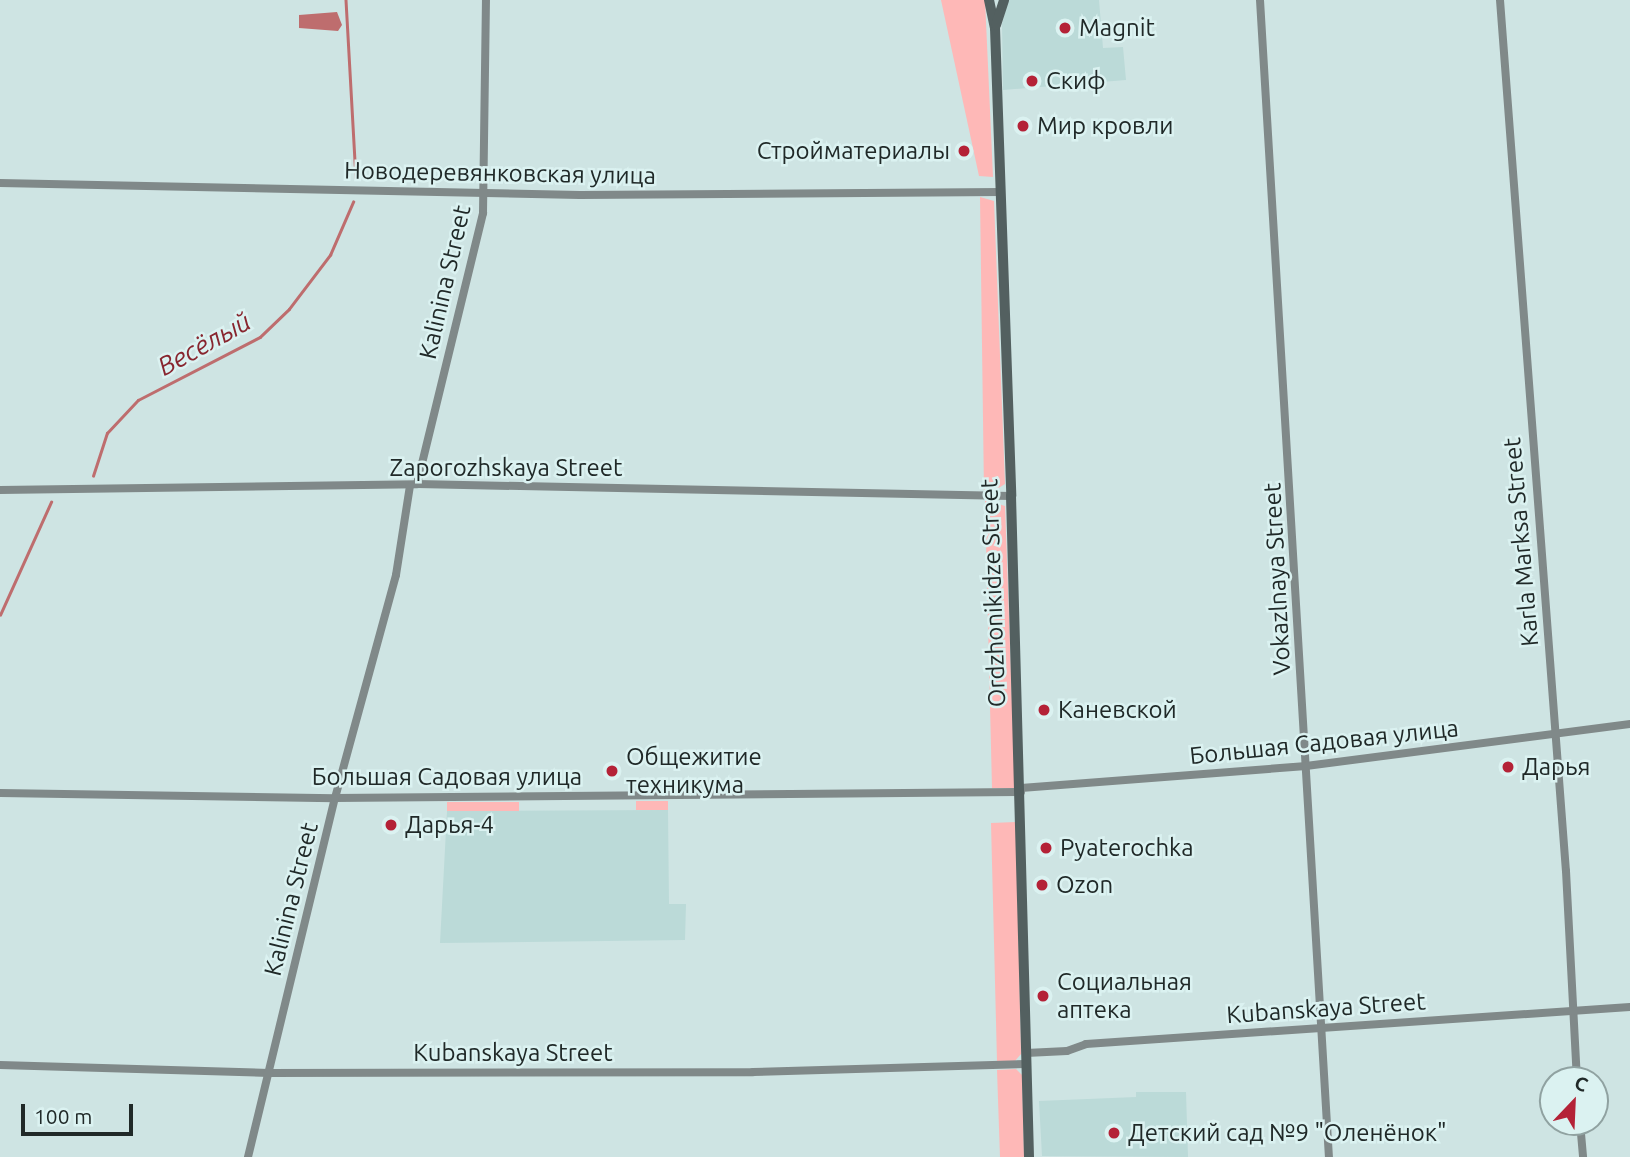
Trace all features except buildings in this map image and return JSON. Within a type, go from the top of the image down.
[{"type":"main road","points":[[989,0],[995,28]]},
{"type":"main road","points":[[995,28],[1004,0]]},
{"type":"main road","name":"Ordzhonikidze Street","points":[[995,28],[1021,790],[1029,1157]]},
{"type":"street","name":"Kalinina Street","points":[[248,1157],[335,798],[396,575],[413,485],[483,213],[486,0]]},
{"type":"street","name":"Vokazlnaya Street","points":[[1261,0],[1329,1157]]},
{"type":"street","name":"Karla Marksa Street","points":[[1500,0],[1556,734],[1576,1066]]},
{"type":"street","name":"Новодеревянковская улица","points":[[0,183],[483,192],[1000,192]]},
{"type":"street","name":"Zaporozhskaya Street","points":[[0,490],[413,485],[1011,496]]},
{"type":"street","name":"Большая Садовая улица","points":[[0,793],[335,798],[1021,790],[1306,765],[1630,724]]},
{"type":"street","name":"Kubanskaya Street","points":[[0,1065],[269,1073],[753,1072],[1026,1059],[1067,1051],[1086,1044],[1630,1007]]},
{"type":"street","points":[[1581,1136],[1583,1157]]},
{"type":"shaded area","points":[[941,0],[985,0],[993,177],[979,176]]},
{"type":"shaded area","points":[[1008,0],[1099,0],[1103,48],[1123,47],[1126,80],[1003,90],[1002,24]]},
{"type":"shaded area","points":[[337,12],[342,25],[338,31],[299,28],[299,15]]},
{"type":"shaded area","points":[[980,197],[994,201],[1005,484],[992,492],[984,492]]},
{"type":"shaded area","points":[[985,500],[1005,506],[1015,788],[992,788]]},
{"type":"shaded area","points":[[636,801],[668,801],[668,810],[636,810]]},
{"type":"shaded area","points":[[447,802],[519,802],[519,811],[447,811]]},
{"type":"shaded area","points":[[668,810],[669,904],[686,904],[685,940],[440,943],[447,811]]},
{"type":"shaded area","points":[[1016,822],[1021,1054],[1015,1061],[997,1061],[991,823]]},
{"type":"shaded area","points":[[1016,1069],[1022,1075],[1024,1157],[1000,1157],[997,1070]]},
{"type":"shaded area","name":"Детский сад №9 \"Оленёнок\"","points":[[1136,1092],[1186,1092],[1188,1157],[1042,1156],[1039,1101],[1136,1097]]},
{"type":"waterway","name":"Весёлый","points":[[346,0],[356,178]]},
{"type":"waterway","name":"Весёлый","points":[[93,476],[107,433],[138,400],[260,337],[289,309],[330,255],[353,202]]},
{"type":"waterway","name":"Весёлый","points":[[0,615],[51,502]]},
{"type":"place","name":"Magnit","points":[[1065,28]]},
{"type":"place","name":"Скиф","points":[[1032,81]]},
{"type":"place","name":"Мир кровли","points":[[1023,126]]},
{"type":"place","name":"Стройматериалы","points":[[964,151]]},
{"type":"place","name":"Каневской","points":[[1044,710]]},
{"type":"place","name":"Дарья","points":[[1508,767]]},
{"type":"place","name":"Общежитие техникума","points":[[612,771]]},
{"type":"place","name":"Дарья-4","points":[[391,825]]},
{"type":"place","name":"Pyaterochka","points":[[1046,848]]},
{"type":"place","name":"Ozon","points":[[1042,885]]},
{"type":"place","name":"Социальная аптека","points":[[1043,996]]},
{"type":"place","name":"Детский сад №9 \"Оленёнок\"","points":[[1114,1133]]}]
